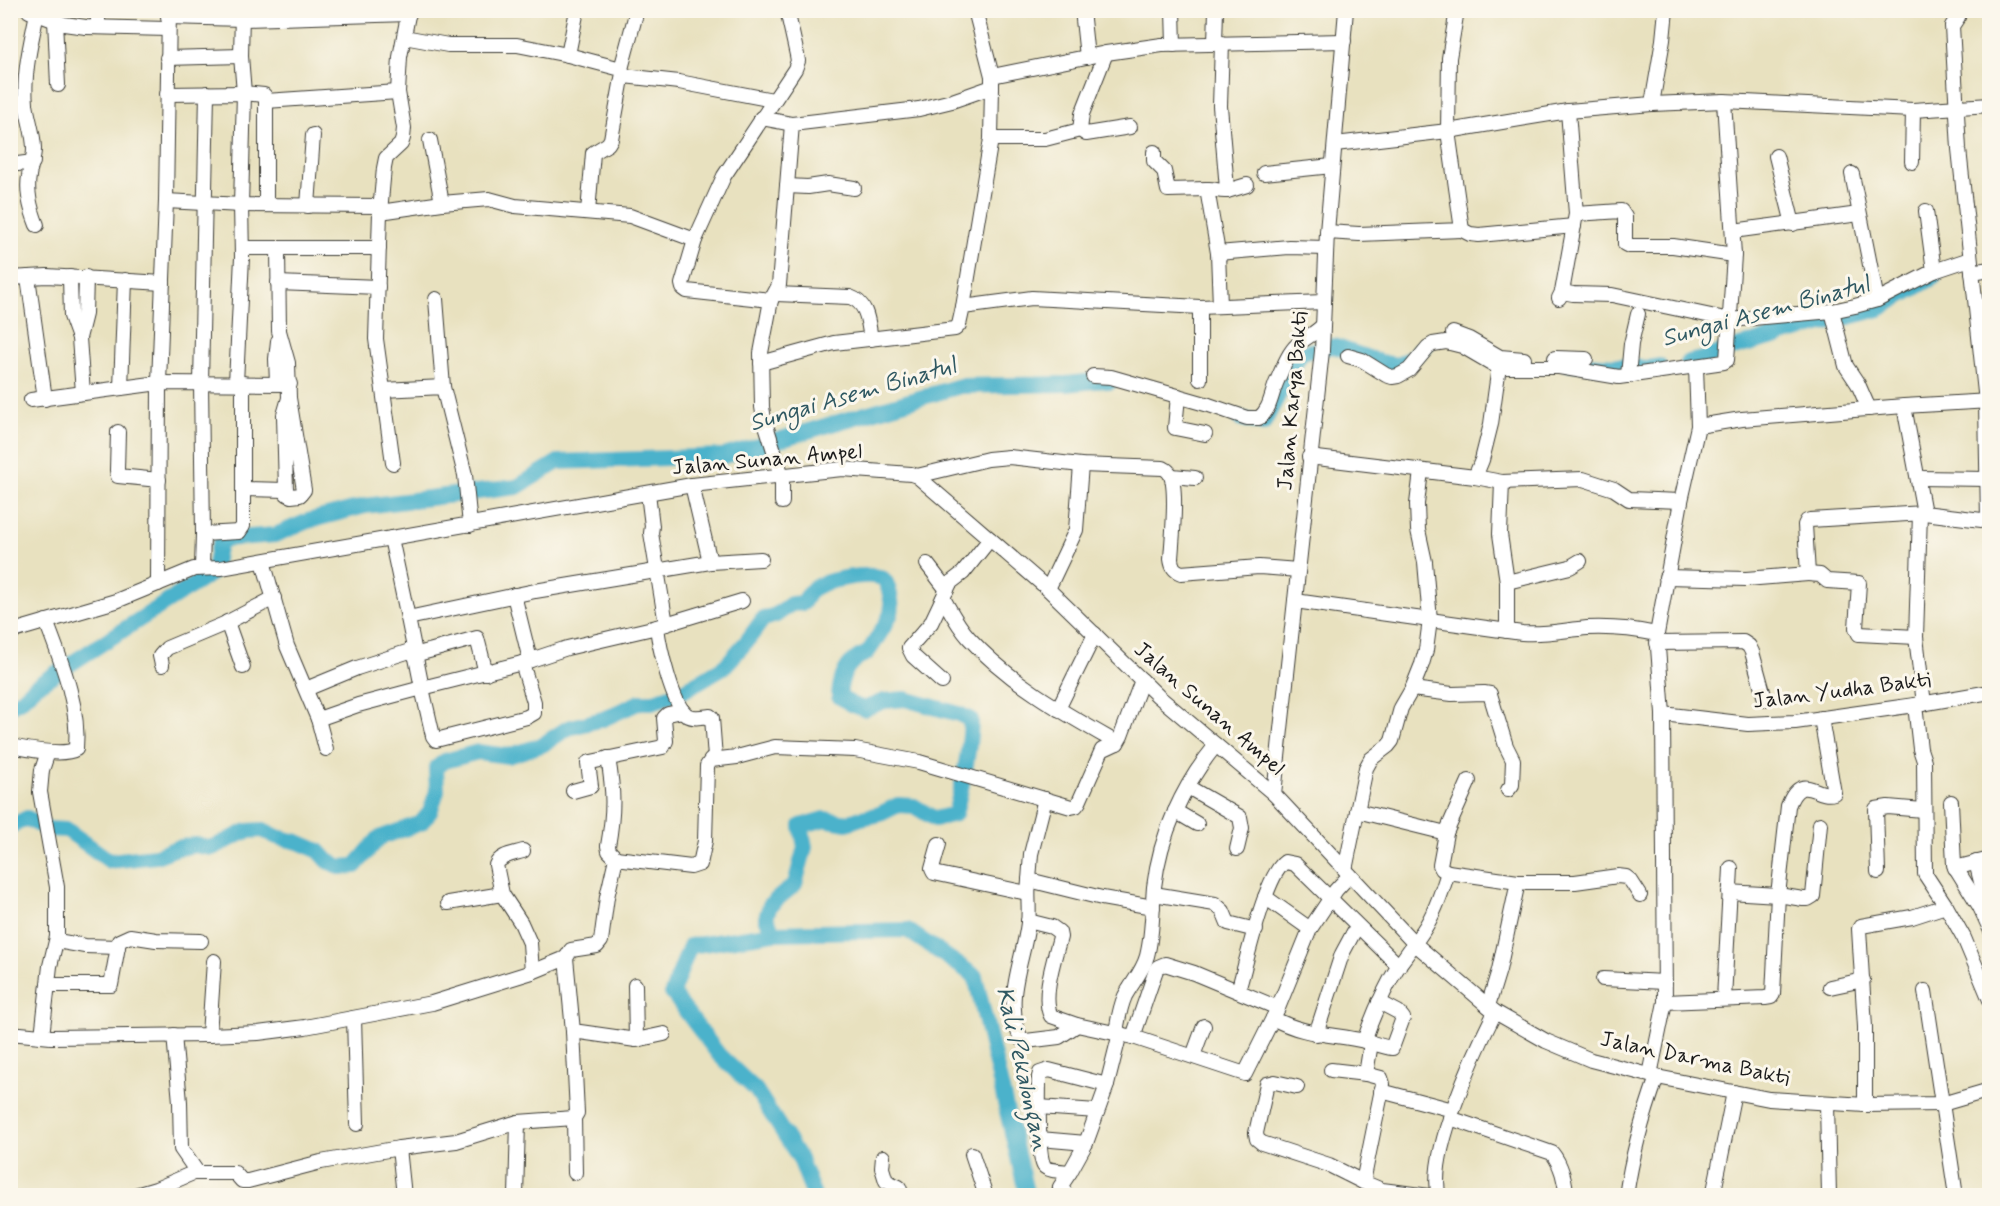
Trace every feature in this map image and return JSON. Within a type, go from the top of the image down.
[{"type":"street","points":[[98,10],[98,27]]},
{"type":"street","points":[[568,55],[577,10]]},
{"type":"street","points":[[588,212],[593,153],[611,140],[622,73],[637,10]]},
{"type":"street","points":[[788,10],[798,62],[724,176],[695,240],[682,285],[687,291],[773,297],[850,297],[856,299],[864,307],[871,339]]},
{"type":"street","points":[[761,363],[817,346],[956,329],[959,325],[991,139],[992,81],[975,10]]},
{"type":"street","points":[[1082,10],[1087,57]]},
{"type":"street","points":[[1173,10],[1174,45]]},
{"type":"street","points":[[1216,10],[1220,106],[1227,191]]},
{"type":"street","name":"Jalan Karya Bakti","points":[[1274,794],[1322,337],[1332,166],[1347,10]]},
{"type":"street","points":[[1457,10],[1449,58],[1448,131],[1462,230]]},
{"type":"street","points":[[1652,104],[1666,10]]},
{"type":"street","points":[[1808,574],[1805,525],[1808,520],[1922,513],[1989,521],[1988,402],[1955,107],[1952,26],[1960,10]]},
{"type":"street","points":[[37,225],[30,204],[28,183],[34,147],[26,104],[25,82],[33,12],[64,24],[98,27],[210,14],[409,12],[400,57],[398,92],[404,128],[403,138],[401,144],[387,158],[380,209],[375,339],[393,463]]},
{"type":"street","points":[[203,534],[242,530],[240,383],[244,93],[242,15]]},
{"type":"street","points":[[158,584],[159,383],[166,201],[168,19]]},
{"type":"street","points":[[55,20],[58,85]]},
{"type":"street","points":[[404,36],[448,45],[517,45],[568,55],[622,73],[773,100]]},
{"type":"street","points":[[761,118],[792,124],[919,109],[952,101],[992,81],[1106,53],[1174,45],[1344,41]]},
{"type":"street","points":[[1080,130],[1082,114],[1106,53]]},
{"type":"street","points":[[167,58],[242,56]]},
{"type":"street","points":[[266,101],[398,92]]},
{"type":"street","points":[[207,93],[201,383],[203,534],[210,568]]},
{"type":"street","points":[[168,94],[264,95],[266,101],[266,205]]},
{"type":"street","points":[[1335,144],[1448,131],[1568,111],[1652,104],[1725,101],[1913,110],[1989,105]]},
{"type":"street","points":[[1436,334],[1457,339],[1499,362],[1559,367],[1607,375],[1719,364],[1727,354],[1734,255],[1725,101]]},
{"type":"street","points":[[1912,162],[1913,110]]},
{"type":"street","points":[[1568,111],[1575,220],[1560,296],[1612,295],[1730,320],[1833,317],[1877,300],[1934,271],[1971,265],[1989,269]]},
{"type":"street","points":[[782,502],[782,476],[764,419],[761,363],[762,347],[773,297],[779,285],[792,124]]},
{"type":"street","points":[[991,139],[1045,139],[1080,130],[1086,134],[1130,127]]},
{"type":"street","points":[[308,206],[313,135]]},
{"type":"street","points":[[430,140],[442,203]]},
{"type":"street","points":[[1154,152],[1154,161],[1164,171],[1168,190],[1214,188],[1218,191],[1227,191],[1247,185]]},
{"type":"street","points":[[1776,156],[1793,224]]},
{"type":"street","points":[[10,165],[33,162]]},
{"type":"street","points":[[1264,173],[1332,166]]},
{"type":"street","points":[[1852,174],[1877,300]]},
{"type":"street","points":[[787,186],[808,187],[828,184],[854,188]]},
{"type":"street","points":[[1207,189],[1218,253],[1220,306]]},
{"type":"street","points":[[166,201],[380,209],[489,199],[515,206],[630,216],[695,240]]},
{"type":"street","points":[[1327,232],[1359,234],[1462,230],[1479,235],[1621,211],[1625,217],[1625,244],[1629,246],[1673,246],[1734,255]]},
{"type":"street","points":[[1926,211],[1934,271]]},
{"type":"street","points":[[1733,231],[1859,214]]},
{"type":"street","points":[[1218,253],[1270,247],[1326,248]]},
{"type":"street","points":[[242,248],[379,248]]},
{"type":"street","points":[[243,489],[286,490],[291,496],[300,495],[304,490],[286,388],[276,359],[279,331],[278,248]]},
{"type":"street","points":[[28,277],[38,399],[159,383],[240,383],[286,388]]},
{"type":"street","points":[[10,278],[70,277],[163,283]]},
{"type":"street","points":[[70,277],[71,315],[79,338],[83,393]]},
{"type":"street","points":[[79,338],[85,314],[86,278]]},
{"type":"street","points":[[121,388],[125,280]]},
{"type":"street","points":[[278,283],[378,286]]},
{"type":"street","points":[[963,307],[1032,298],[1200,307],[1323,302]]},
{"type":"street","points":[[436,299],[443,387],[467,486],[470,525]]},
{"type":"street","points":[[1200,307],[1200,379]]},
{"type":"street","points":[[1628,374],[1629,356],[1638,314]]},
{"type":"street","points":[[1833,317],[1846,366],[1858,384],[1869,409]]},
{"type":"street","points":[[1093,376],[1111,377],[1177,402],[1247,418],[1259,418],[1267,410],[1276,382],[1290,353],[1299,343],[1315,333],[1322,337]]},
{"type":"street","points":[[1348,356],[1362,360],[1372,368],[1392,377],[1409,370],[1433,344],[1457,339]]},
{"type":"street","points":[[1499,362],[1514,359],[1586,359]]},
{"type":"street","points":[[1475,477],[1491,424],[1499,362]]},
{"type":"street","points":[[1626,1196],[1629,1172],[1653,1076],[1665,1002],[1663,714],[1657,638],[1666,577],[1698,426],[1696,366]]},
{"type":"street","points":[[383,390],[443,387]]},
{"type":"street","points":[[1177,402],[1175,428],[1205,434]]},
{"type":"street","points":[[1698,426],[1742,419],[1904,406],[1988,402]]},
{"type":"street","points":[[1904,406],[1918,478],[1922,513],[1916,637],[1920,749],[1924,761],[1925,874],[1964,938],[1989,1000]]},
{"type":"street","points":[[118,432],[118,476],[159,480]]},
{"type":"street","points":[[917,476],[988,459],[1009,457],[1081,465],[1157,467],[1168,471],[1172,476],[1174,502],[1171,559],[1175,571],[1181,573],[1272,566],[1298,570]]},
{"type":"street","points":[[1309,457],[1502,482],[1583,479],[1614,489],[1629,499],[1681,501]]},
{"type":"street","points":[[1048,589],[1076,530],[1081,465]]},
{"type":"street","name":"Jalan Sunan Ampel","points":[[10,632],[116,601],[158,584],[210,568],[263,561],[692,485],[842,469],[901,472],[917,476],[1048,589],[1158,696],[1274,794]]},
{"type":"street","points":[[1028,921],[1052,927],[1059,932],[1060,937],[1050,972],[1048,1009],[1051,1016],[1077,1025],[1123,1034],[1245,1074],[1275,1013],[1310,929],[1348,872],[1366,768],[1371,759],[1392,741],[1401,708],[1422,664],[1430,620],[1425,562],[1418,530],[1417,504],[1420,471]]},
{"type":"street","points":[[1172,476],[1195,478]]},
{"type":"street","points":[[1918,478],[1988,479]]},
{"type":"street","points":[[1502,482],[1500,534],[1507,582],[1507,631]]},
{"type":"street","points":[[692,485],[710,562]]},
{"type":"street","points":[[648,493],[665,669],[678,700],[693,718],[712,718],[715,758]]},
{"type":"street","points":[[391,538],[413,653],[433,736],[436,740],[527,717],[534,713],[535,706],[514,596]]},
{"type":"street","points":[[942,682],[912,656],[909,648],[931,623],[950,583],[963,573],[990,540]]},
{"type":"street","points":[[408,618],[514,596],[710,562],[761,559]]},
{"type":"street","points":[[263,561],[291,657],[318,719],[326,749]]},
{"type":"street","points":[[1507,582],[1570,567],[1580,561]]},
{"type":"street","points":[[927,564],[968,637],[997,664],[1058,709],[1117,743]]},
{"type":"street","points":[[1666,577],[1746,579],[1820,574],[1827,581],[1859,583],[1856,628],[1859,634],[1916,637]]},
{"type":"street","points":[[162,665],[160,656],[167,648],[227,622],[274,598]]},
{"type":"street","points":[[318,719],[358,705],[486,673],[567,648],[662,625],[742,601]]},
{"type":"street","points":[[1295,601],[1507,631],[1547,634],[1588,628],[1614,628],[1657,638],[1743,642],[1752,652],[1765,699]]},
{"type":"street","points":[[10,746],[48,752],[76,750],[77,740],[69,687],[46,621]]},
{"type":"street","points":[[227,622],[243,667]]},
{"type":"street","points":[[1058,709],[1095,634]]},
{"type":"street","points":[[306,689],[357,668],[477,638],[486,673]]},
{"type":"street","points":[[608,758],[614,808],[609,851],[616,858],[691,867],[700,864],[705,841],[707,766],[715,758],[737,757],[775,747],[855,750],[919,762],[1071,807],[1076,806],[1102,750],[1117,743],[1127,724],[1142,680]]},
{"type":"street","points":[[1412,689],[1452,694],[1490,694],[1506,746],[1513,760],[1512,785],[1508,790]]},
{"type":"street","name":"Jalan Yudha Bakti","points":[[1663,714],[1748,724],[1821,718],[1989,692]]},
{"type":"street","points":[[573,791],[591,786],[588,763],[663,747],[666,741],[664,718],[678,700]]},
{"type":"street","points":[[1665,1002],[1765,998],[1773,994],[1778,895],[1788,806],[1791,799],[1805,787],[1827,794],[1834,793],[1821,718]]},
{"type":"street","points":[[1123,1034],[1123,1000],[1146,960],[1162,849],[1175,811],[1200,764],[1216,745]]},
{"type":"street","points":[[42,1036],[50,966],[57,940],[57,887],[40,792],[42,770],[48,752]]},
{"type":"street","points":[[1469,781],[1446,833],[1440,865],[1442,869],[1448,872],[1518,882],[1575,882],[1626,877],[1640,896]]},
{"type":"street","points":[[1188,787],[1239,817],[1242,828],[1237,849]]},
{"type":"street","name":"Jalan Darma Bakti","points":[[1274,794],[1348,872],[1407,954],[1491,1009],[1546,1041],[1591,1060],[1653,1076],[1769,1099],[1865,1105],[1942,1104],[1989,1089]]},
{"type":"street","points":[[1045,799],[1031,854],[1028,921],[1013,1000],[1013,1015],[1020,1036],[1026,1041],[1059,1037],[1077,1025]]},
{"type":"street","points":[[1951,802],[1955,868],[1989,924]]},
{"type":"street","points":[[1878,872],[1876,809],[1888,807],[1923,810]]},
{"type":"street","points":[[1175,811],[1197,824]]},
{"type":"street","points":[[1357,811],[1446,833]]},
{"type":"street","points":[[1730,892],[1803,899],[1813,896],[1820,824]]},
{"type":"street","points":[[939,844],[932,869],[934,873],[1102,898],[1215,904],[1224,911],[1228,923],[1256,930]]},
{"type":"street","points":[[523,850],[498,861],[497,870],[502,894],[525,930],[530,943],[532,972]]},
{"type":"street","points":[[10,1034],[42,1036],[258,1033],[432,1003],[532,972],[566,958],[571,950],[597,946],[601,941],[607,897],[616,858]]},
{"type":"street","points":[[1238,991],[1265,897],[1276,869],[1289,861],[1335,892],[1357,926],[1407,954]]},
{"type":"street","points":[[1955,868],[1983,861],[1980,907]]},
{"type":"street","points":[[1724,999],[1731,868]]},
{"type":"street","points":[[1366,1074],[1367,1042],[1379,1002],[1434,911],[1448,872]]},
{"type":"street","points":[[1439,1196],[1436,1175],[1452,1114],[1491,1009],[1518,882]]},
{"type":"street","points":[[448,903],[502,894]]},
{"type":"street","points":[[1265,897],[1310,929]]},
{"type":"street","points":[[1865,1105],[1860,927],[1912,917],[1946,906]]},
{"type":"street","points":[[1316,1034],[1342,954],[1357,926]]},
{"type":"street","points":[[48,985],[111,985],[119,941],[130,936],[156,940],[201,941]]},
{"type":"street","points":[[57,940],[85,946],[118,947]]},
{"type":"street","points":[[566,958],[573,1031],[577,1113],[574,1118],[575,1173]]},
{"type":"street","points":[[209,1035],[214,961]]},
{"type":"street","points":[[1068,1196],[1060,1187],[1086,1143],[1123,1034],[1156,970],[1161,966],[1165,964],[1176,966],[1238,991],[1275,1013],[1292,1027],[1316,1034],[1392,1048],[1403,1018],[1398,1012],[1379,1002]]},
{"type":"street","points":[[1603,979],[1665,982]]},
{"type":"street","points":[[1830,987],[1863,980]]},
{"type":"street","points":[[635,985],[636,1040]]},
{"type":"street","points":[[1925,991],[1956,1196]]},
{"type":"street","points":[[354,1018],[357,1124]]},
{"type":"street","points":[[1193,1056],[1204,1026]]},
{"type":"street","points":[[573,1031],[636,1040],[664,1034]]},
{"type":"street","points":[[174,1035],[180,1102],[181,1149],[197,1172]]},
{"type":"street","points":[[1331,1070],[1366,1074],[1383,1080],[1363,1182]]},
{"type":"street","points":[[1070,1172],[1045,1167],[1040,1139],[1040,1073],[1044,1071],[1107,1085]]},
{"type":"street","points":[[1297,1087],[1275,1082],[1268,1084],[1256,1133],[1257,1139],[1262,1143],[1329,1165],[1382,1190],[1430,1196]]},
{"type":"street","points":[[1381,1091],[1452,1114],[1545,1149],[1557,1159],[1566,1196]]},
{"type":"street","points":[[1713,1196],[1734,1092]]},
{"type":"street","points":[[1827,1103],[1829,1196]]},
{"type":"street","points":[[1039,1107],[1097,1111]]},
{"type":"street","points":[[132,1196],[197,1172],[233,1172],[238,1174],[242,1181],[248,1181],[321,1162],[399,1148],[456,1141],[518,1122],[574,1118]]},
{"type":"street","points":[[516,1196],[518,1122]]},
{"type":"street","points":[[1040,1139],[1086,1143]]},
{"type":"street","points":[[399,1148],[404,1196]]},
{"type":"street","points":[[972,1154],[986,1196]]},
{"type":"street","points":[[883,1157],[882,1168],[886,1181],[899,1187],[902,1196]]},
{"type":"street","points":[[238,1174],[240,1196]]},
{"type":"waterway","name":"Sungai Asem Binatul","points":[[1688,362],[1879,309],[1934,277]]},
{"type":"waterway","name":"Sungai Asem Binatul","points":[[1239,418],[1263,424],[1301,353],[1334,346],[1383,363],[1398,365],[1413,357],[1426,345]]},
{"type":"waterway","name":"Sungai Asem Binatul","points":[[1568,363],[1648,368],[1659,366]]},
{"type":"waterway","name":"Sungai Asem Binatul","points":[[10,706],[21,700],[36,686],[212,573],[218,548],[223,539],[275,535],[308,521],[365,506],[517,487],[558,462],[724,456],[960,386],[1067,384],[1103,380],[1110,382]]},
{"type":"waterway","points":[[10,827],[27,818],[46,829],[67,830],[110,861],[156,856],[177,848],[195,845],[212,848],[247,831],[263,830],[319,851],[328,861],[340,867],[355,866],[379,838],[421,823],[430,812],[437,791],[436,768],[445,761],[478,752],[508,756],[542,745],[568,728],[603,719],[640,702],[651,702],[680,693],[725,666],[763,619],[776,615],[791,604],[803,603],[814,588],[847,578],[876,576],[882,578],[887,584],[891,613],[866,654],[854,660],[847,669],[842,679],[839,696],[864,709],[884,701],[905,699],[959,714],[971,720],[966,767],[955,814],[935,819],[914,806],[898,805],[880,814],[847,823],[824,819],[801,826],[805,847],[795,884],[770,905],[766,918],[774,933]]},
{"type":"waterway","name":"Kali Pekalongan","points":[[814,1196],[800,1159],[756,1090],[719,1055],[672,993],[690,946],[774,933],[907,930],[975,976],[1027,1196]]}]
